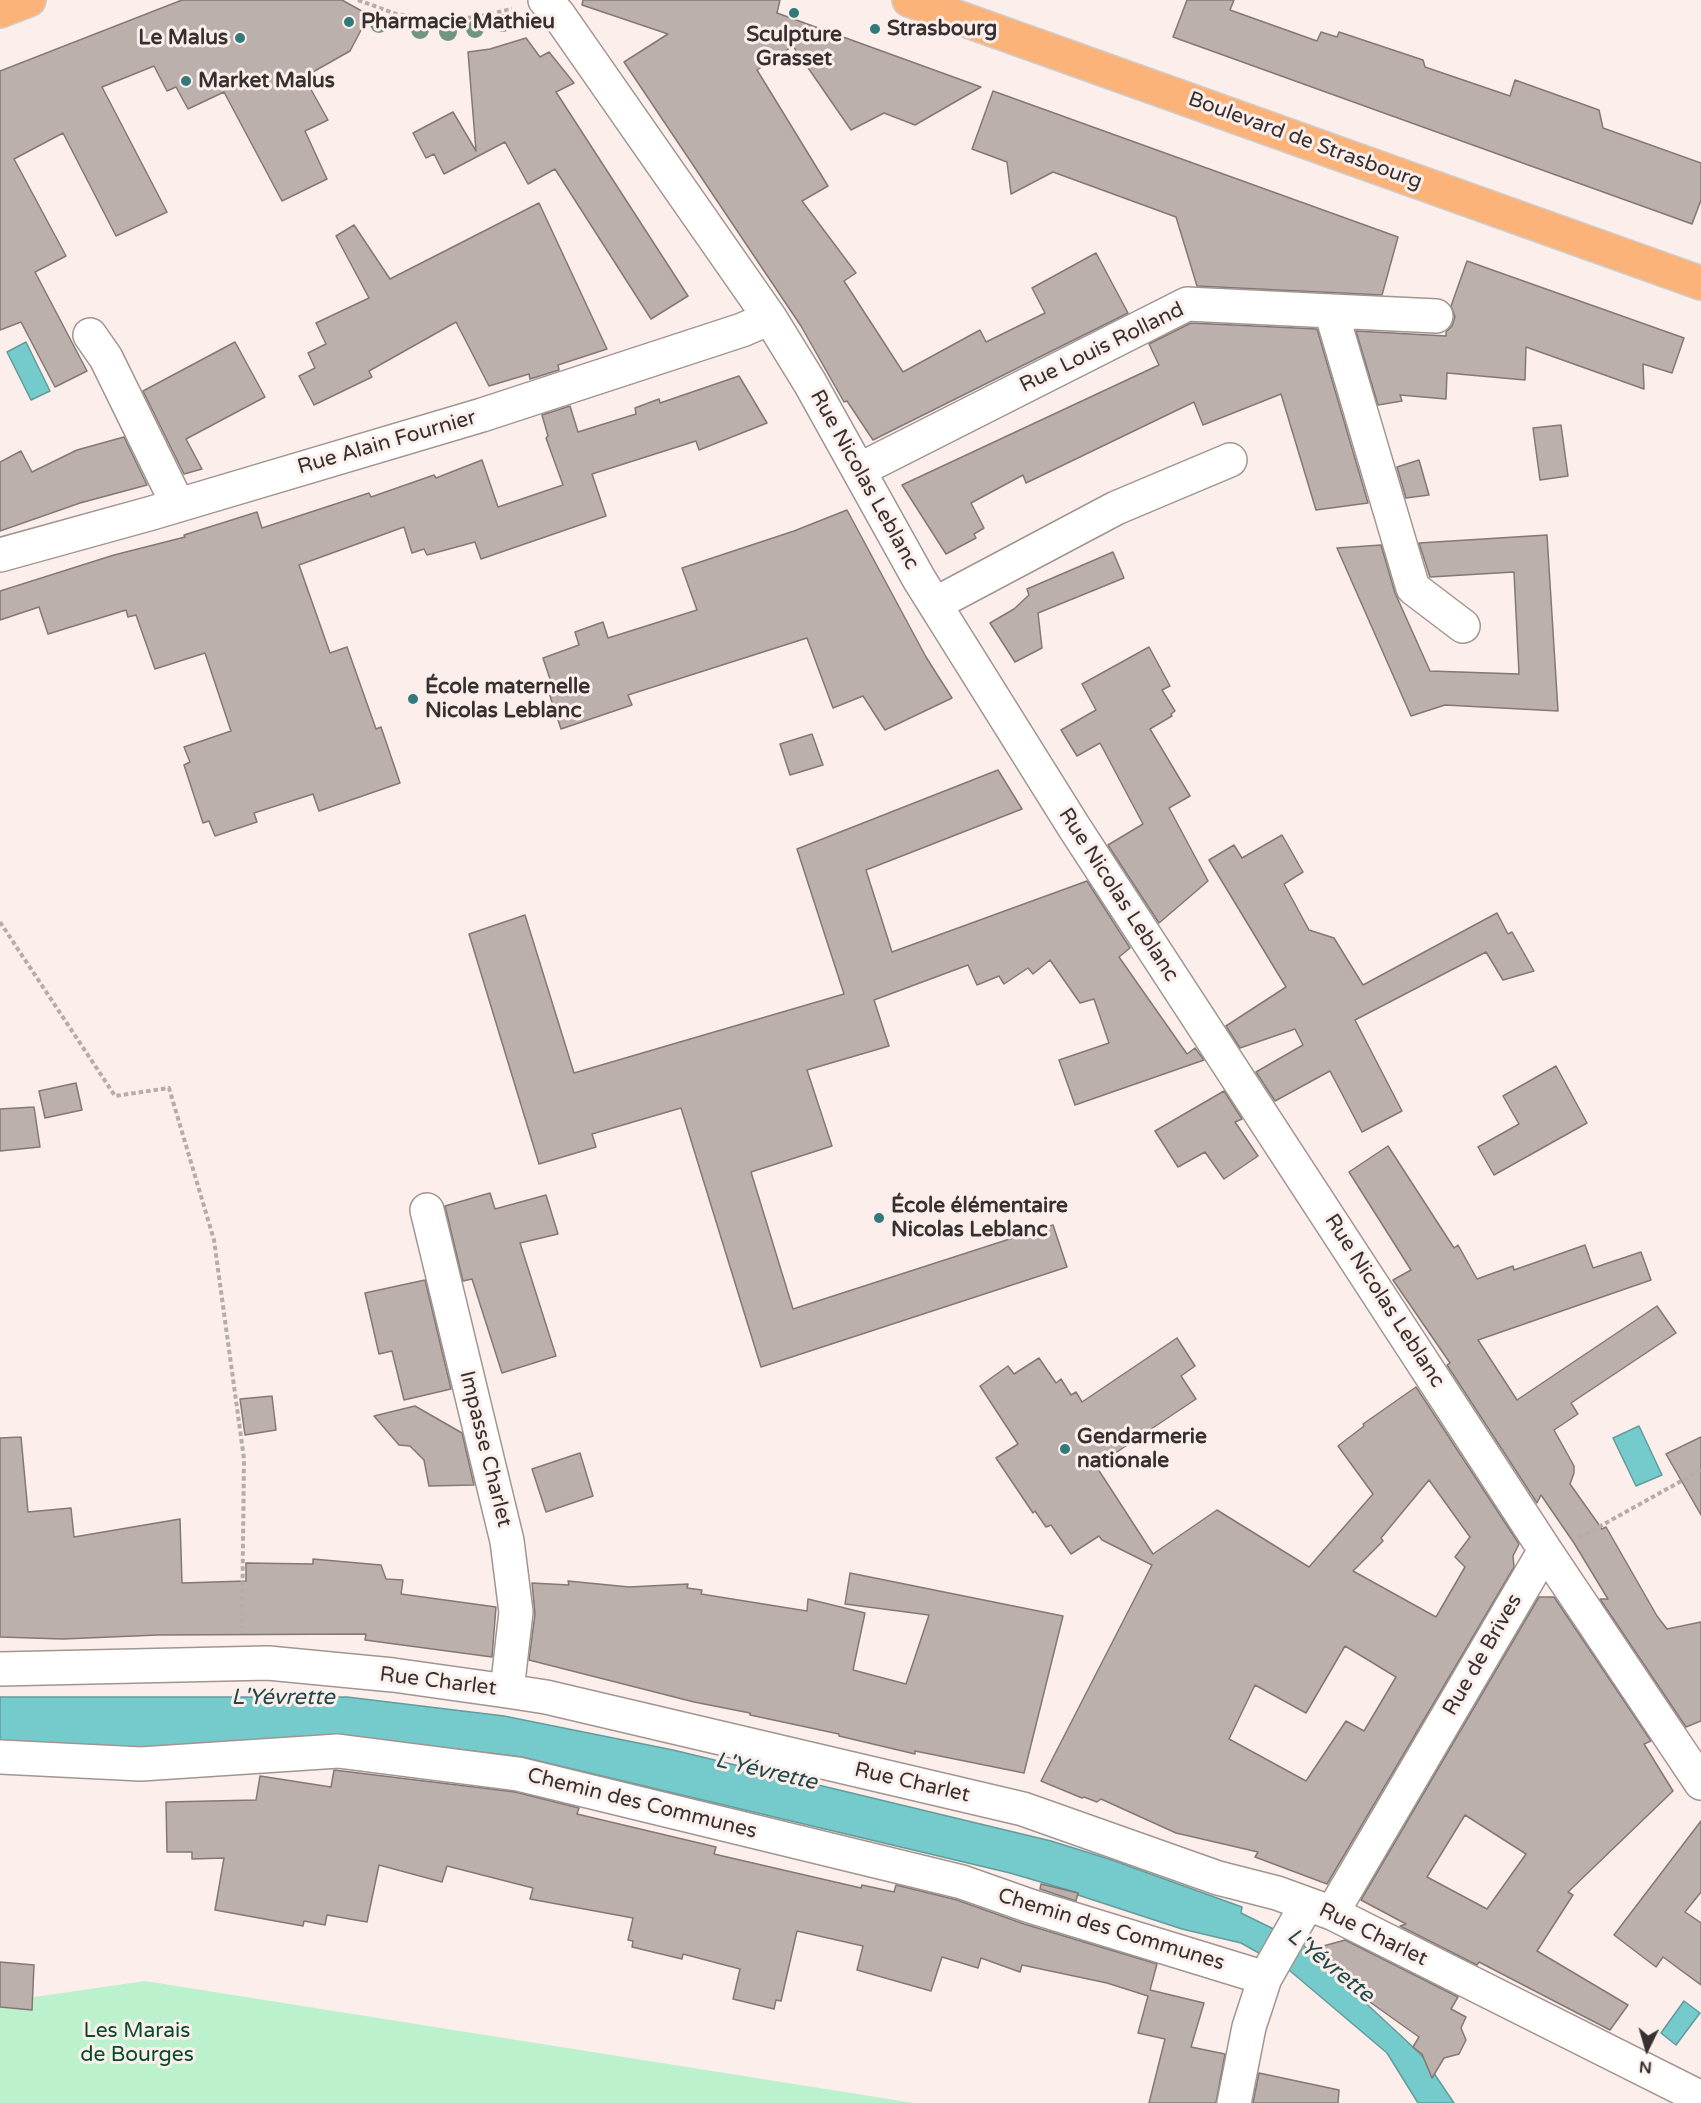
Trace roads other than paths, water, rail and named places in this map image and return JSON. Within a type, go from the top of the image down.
[{"type":"main road","points":[[0,11],[29,0]]},
{"type":"main road","name":"Boulevard de Strasbourg","points":[[909,0],[1701,283]]},
{"type":"street","name":"Rue Nicolas Leblanc","points":[[533,2],[558,14],[770,318],[810,383],[935,604],[1129,914],[1232,1068],[1545,1550],[1701,1783]]},
{"type":"street","name":"Rue Louis Rolland","points":[[859,470],[1187,304],[1436,316]]},
{"type":"street","points":[[1331,311],[1413,588],[1463,626]]},
{"type":"street","name":"Rue Alain Fournier","points":[[0,555],[482,415],[742,330],[770,318]]},
{"type":"street","points":[[90,335],[106,358],[178,504]]},
{"type":"street","points":[[935,604],[1116,508],[1230,460]]},
{"type":"street","name":"Impasse Charlet","points":[[427,1210],[507,1541],[516,1612],[507,1691]]},
{"type":"street","name":"Rue de Brives","points":[[1234,2103],[1249,2027],[1267,1974],[1312,1913],[1545,1550]]},
{"type":"street","name":"Rue Charlet","points":[[0,1669],[268,1663],[393,1675],[546,1697],[1023,1809],[1218,1878],[1276,1893],[1312,1913],[1701,2098]]},
{"type":"street","name":"Chemin des Communes","points":[[0,1757],[141,1764],[338,1750],[518,1774],[962,1882],[1030,1906],[1267,1974]]},
{"type":"water","points":[[26,342],[50,391],[31,400],[7,352]]},
{"type":"water","points":[[1639,1426],[1662,1475],[1636,1486],[1613,1438]]},
{"type":"water","name":"L'Yévrette","points":[[0,1697],[347,1697],[504,1716],[673,1750],[1051,1841],[1109,1859],[1242,1907],[1241,1913],[1300,1942],[1423,2057],[1454,2103],[1418,2103],[1387,2053],[1289,1970],[1241,1943],[1182,1929],[1078,1895],[1078,1893],[1010,1873],[522,1757],[371,1739],[121,1750],[0,1745]]},
{"type":"water","points":[[1684,2001],[1700,2013],[1676,2045],[1661,2033]]},
{"type":"place","name":"Sculpture Grasset","points":[[794,13]]},
{"type":"place","name":"Pharmacie Mathieu","points":[[349,22]]},
{"type":"place","name":"Strasbourg","points":[[875,29]]},
{"type":"place","name":"Le Malus","points":[[240,38]]},
{"type":"place","name":"Market Malus","points":[[186,81]]},
{"type":"place","name":"École maternelle Nicolas Leblanc","points":[[413,699]]},
{"type":"place","name":"École élémentaire Nicolas Leblanc","points":[[879,1218]]},
{"type":"place","name":"Gendarmerie nationale","points":[[1065,1449]]},
{"type":"park label","name":"Les Marais de Bourges","points":[[137,2043]]}]
